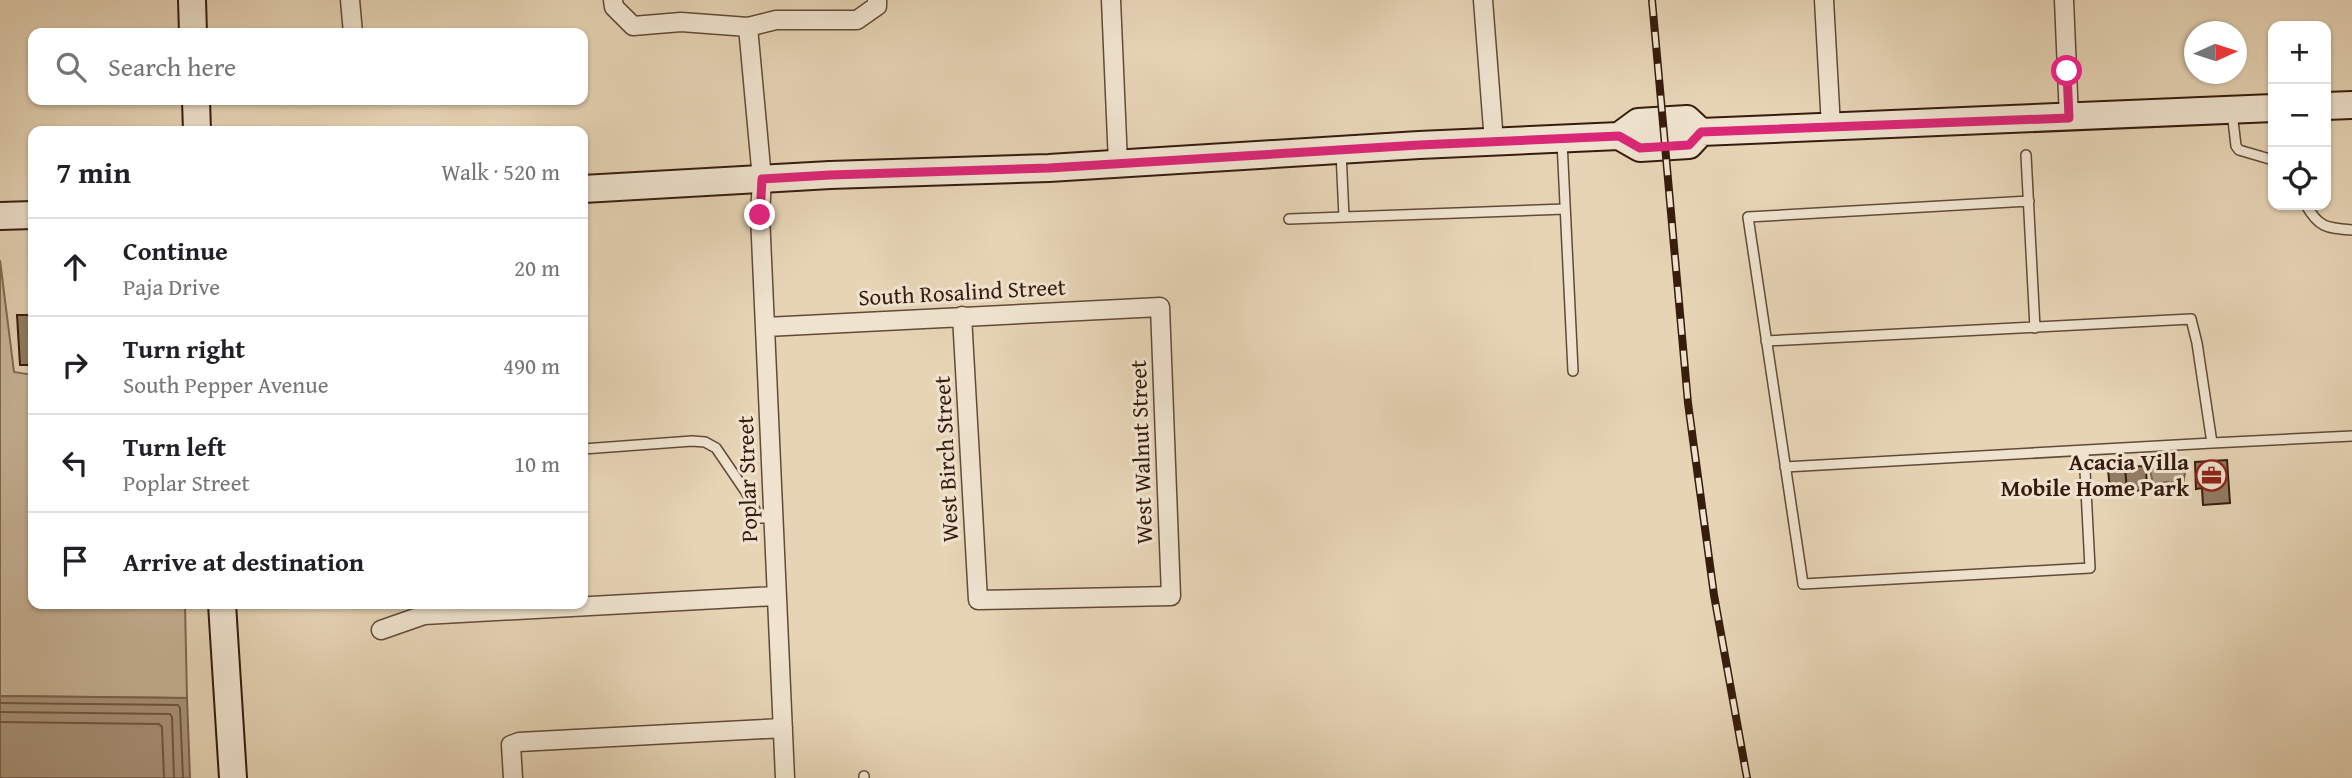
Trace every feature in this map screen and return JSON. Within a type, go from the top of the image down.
[{"type":"main road","points":[[192,0],[193,28]]},
{"type":"main road","points":[[196,105],[197,126]]},
{"type":"main road","points":[[2331,106],[2352,105]]},
{"type":"main road","points":[[588,189],[1619,136],[1640,148],[1689,145],[1701,132],[2268,108]]},
{"type":"main road","points":[[0,216],[28,215]]},
{"type":"main road","points":[[222,609],[233,778]]},
{"type":"street","points":[[350,0],[353,28]]},
{"type":"street","points":[[614,0],[614,7],[634,26],[681,22],[748,27],[776,20],[857,20],[877,6],[877,0]]},
{"type":"street","points":[[1111,0],[1118,163]]},
{"type":"street","points":[[1483,0],[1494,142]]},
{"type":"street","points":[[1824,0],[1831,127]]},
{"type":"street","points":[[2064,0],[2069,118]]},
{"type":"street","name":"Poplar Street","points":[[748,27],[762,179],[760,215],[785,778]]},
{"type":"street","name":"South Rosalind Street","points":[[766,327],[1160,307]]},
{"type":"street","name":"West Walnut Street","points":[[978,600],[1171,596],[1160,307]]},
{"type":"street","name":"West Birch Street","points":[[962,316],[978,600]]},
{"type":"street","points":[[588,606],[775,596]]},
{"type":"street","points":[[381,630],[424,615],[535,609]]},
{"type":"street","points":[[513,778],[511,745],[523,741],[783,728]]},
{"type":"lane","points":[[2232,110],[2236,146],[2239,150],[2268,159]]},
{"type":"lane","points":[[1562,139],[1573,370]]},
{"type":"lane","points":[[1341,150],[1344,217]]},
{"type":"lane","points":[[2026,155],[2035,328]]},
{"type":"lane","points":[[2029,201],[1748,217],[1802,584],[2090,568],[2084,451]]},
{"type":"lane","points":[[1289,219],[1565,209]]},
{"type":"lane","points":[[2309,210],[2321,225],[2352,230]]},
{"type":"lane","points":[[1766,341],[2191,319],[2197,343],[2211,443]]},
{"type":"lane","points":[[1785,467],[2352,436]]},
{"type":"lane","points":[[588,449],[705,442],[716,448],[746,492],[759,518],[773,518]]},
{"type":"shaded area","points":[[0,260],[14,372],[28,374],[28,609],[185,609],[187,698],[0,696]]},
{"type":"water","points":[[2167,465],[2186,468],[2183,484],[2153,484],[2150,470]]},
{"type":"water","points":[[0,696],[187,698],[190,778],[0,778]]},
{"type":"building","points":[[17,315],[28,315],[28,365],[20,365]]},
{"type":"building","name":"Acacia Villa Mobile Home Park","points":[[2227,460],[2230,503],[2203,505],[2202,488],[2196,489],[2195,462]]},
{"type":"building","points":[[2146,466],[2147,490],[2127,491],[2125,467]]},
{"type":"building","points":[[2125,467],[2127,491],[2110,492],[2108,468]]},
{"type":"railway","points":[[1652,0],[1688,403],[1714,595],[1747,778]]},
{"type":"place","name":"Acacia Villa Mobile Home Park","points":[[2212,475]]},
{"type":"route","points":[[760,215],[762,179],[1049,168],[1419,145],[1619,136],[1640,148],[1689,145],[1701,132],[2069,118],[2067,71]]}]
